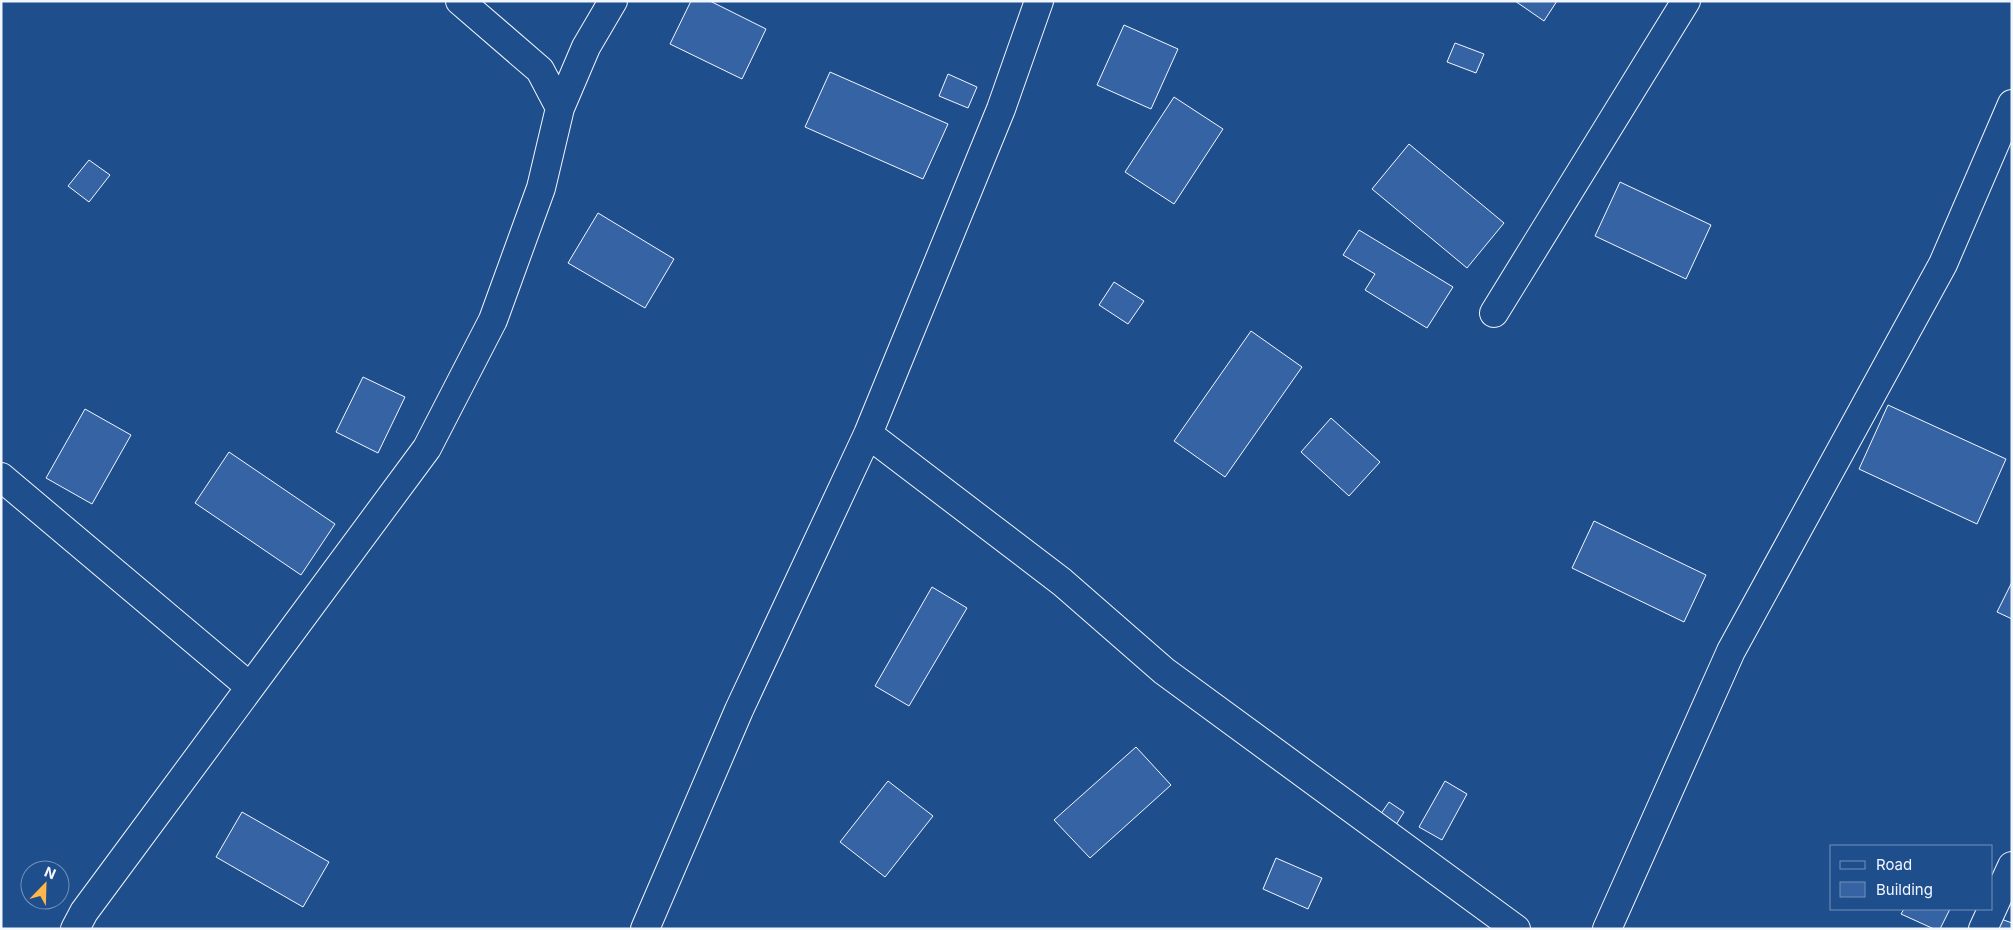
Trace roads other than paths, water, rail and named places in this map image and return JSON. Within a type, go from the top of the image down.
[{"type":"street","points":[[460,1],[540,70],[560,108]]},
{"type":"street","points":[[75,929],[84,912],[249,686],[427,448],[493,320],[541,188],[560,108],[586,47],[613,1]]},
{"type":"street","points":[[645,929],[740,710],[868,434],[1001,109],[1039,1]]},
{"type":"street","points":[[1494,313],[1686,1]]},
{"type":"street","points":[[1607,929],[1730,650],[1943,264],[2012,104]]},
{"type":"street","points":[[868,434],[1062,582],[1164,672],[1516,929]]},
{"type":"street","points":[[1,477],[249,686]]},
{"type":"street","points":[[1993,907],[2012,866]]},
{"type":"street","points":[[1983,929],[1992,910]]}]
